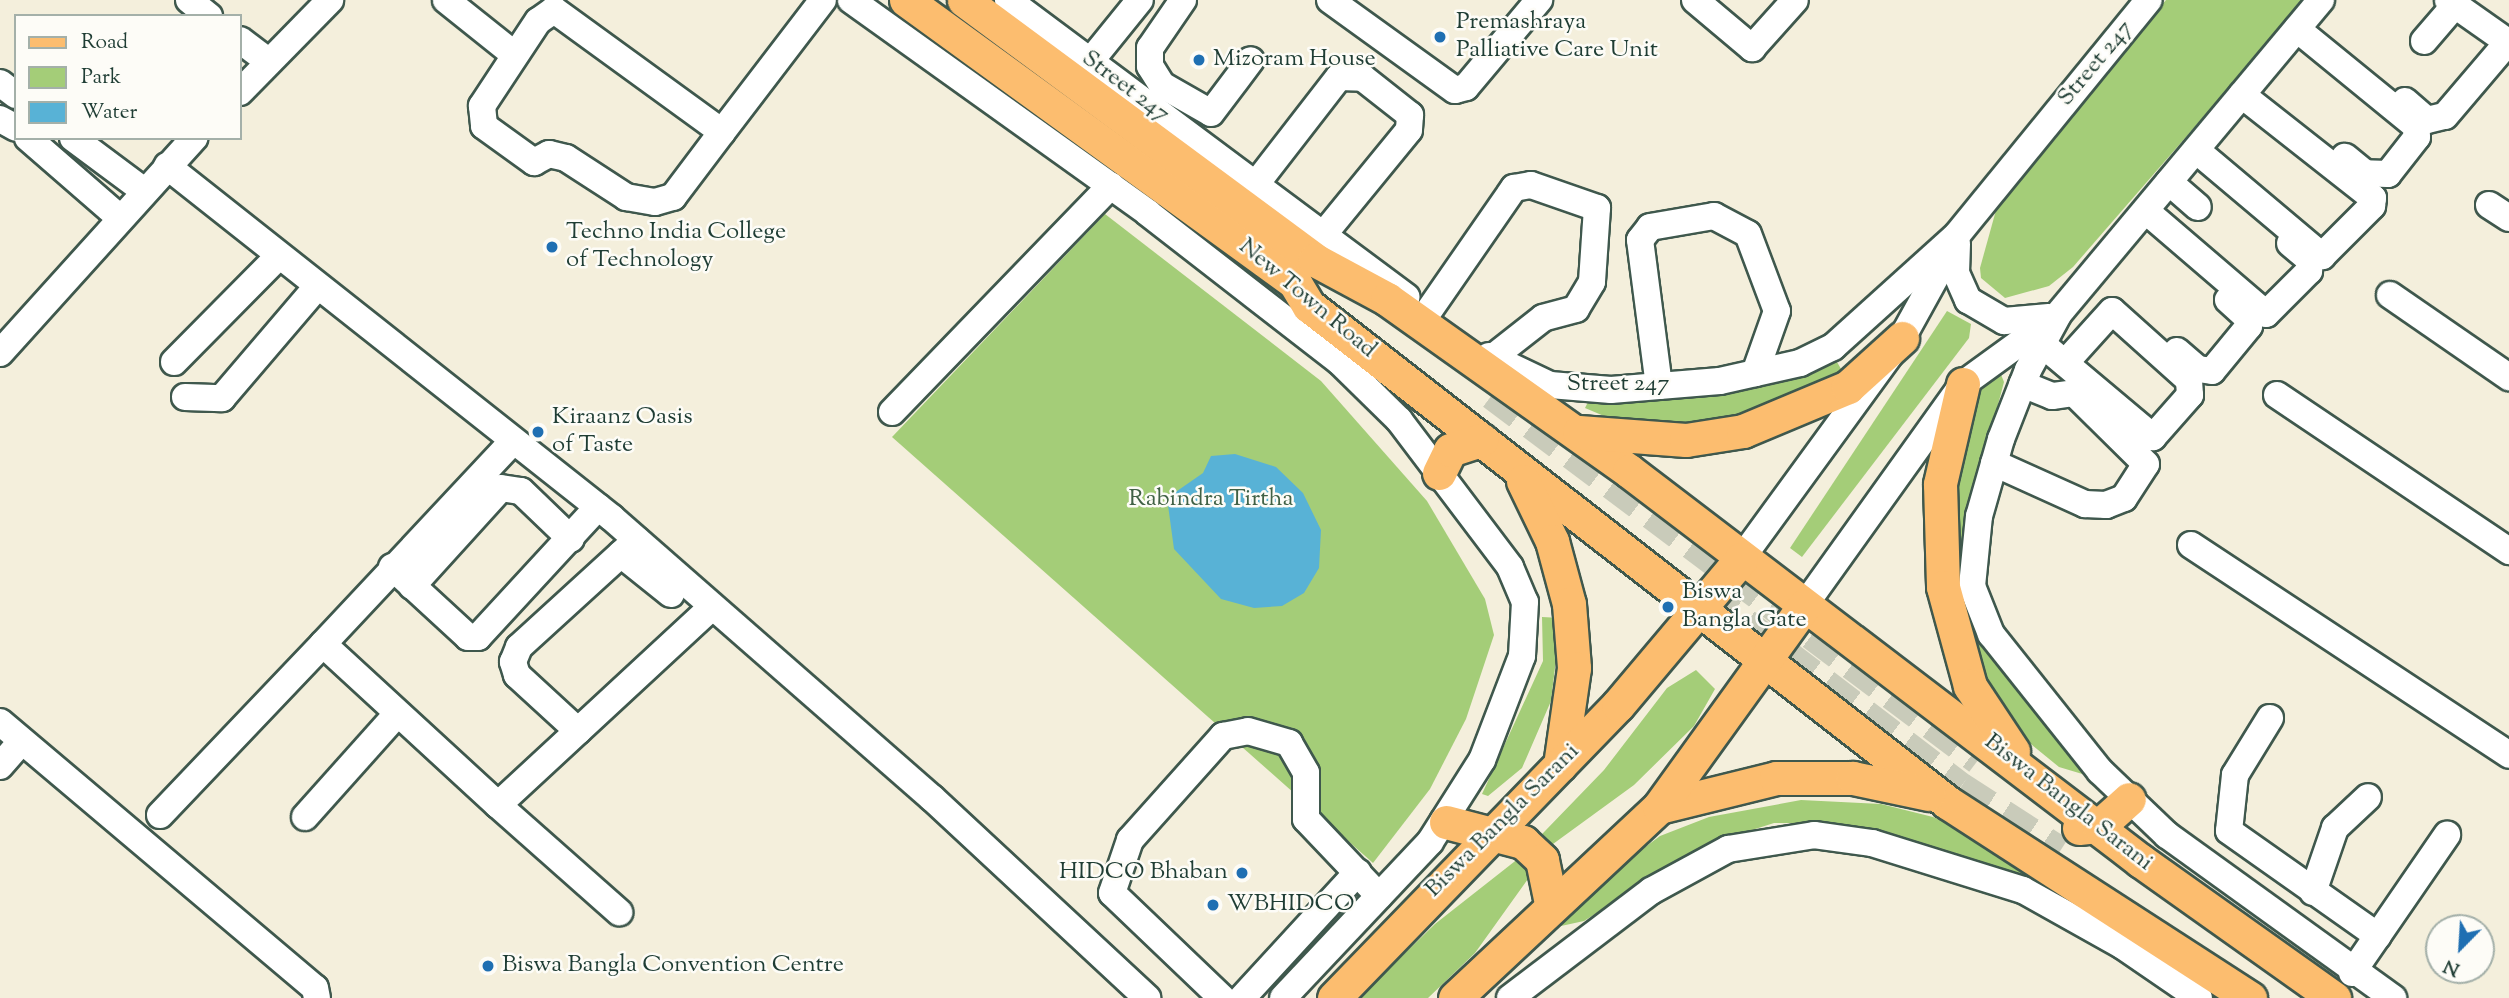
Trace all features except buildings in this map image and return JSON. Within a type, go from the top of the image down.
[{"type":"main road","name":"New Town Road","points":[[906,0],[1311,259],[1309,306],[1763,659]]},
{"type":"main road","points":[[964,0],[1082,71],[1311,259],[1361,314]]},
{"type":"main road","name":"Biswa Bangla Sarani","points":[[1311,259],[1387,299],[1573,431],[1804,606],[2021,765],[2075,834],[2343,986]]},
{"type":"main road","points":[[1573,431],[1686,440],[1743,431],[1848,387],[1902,338]]},
{"type":"main road","points":[[1963,384],[1940,484],[1943,587],[1970,685],[2021,765]]},
{"type":"main road","points":[[1439,472],[1450,450],[1491,449],[1539,511],[1569,604],[1573,690],[1560,765]]},
{"type":"main road","name":"Biswa Bangla Sarani","points":[[1334,998],[1485,837],[1560,765],[1741,559]]},
{"type":"main road","points":[[1455,998],[1550,903],[1659,807],[1763,659],[1804,606]]},
{"type":"main road","points":[[1763,659],[1947,802],[2250,998]]},
{"type":"main road","points":[[1659,807],[1739,782],[1814,776],[1914,789],[1947,802]]},
{"type":"main road","points":[[2080,887],[2075,834],[2129,799]]},
{"type":"main road","points":[[1446,822],[1485,837],[1523,842],[1542,860],[1550,903]]},
{"type":"street","points":[[189,0],[206,14]]},
{"type":"street","points":[[242,90],[330,0]]},
{"type":"street","points":[[446,0],[516,55]]},
{"type":"street","points":[[722,132],[554,10],[544,13],[482,107],[484,125],[534,162],[549,155],[566,159],[626,197],[655,202],[673,197],[823,0]]},
{"type":"street","points":[[851,0],[1111,185],[1340,362],[1399,420],[1510,567],[1525,602],[1522,656],[1508,703],[1446,822],[1283,998]]},
{"type":"street","name":"Street 247","points":[[1007,0],[1082,71],[1177,112],[1256,184],[1311,259],[1428,312],[1492,358],[1550,385],[1659,386],[1755,373],[1833,347],[1957,235],[2149,0]]},
{"type":"street","points":[[1082,71],[1140,0]]},
{"type":"street","points":[[1183,0],[1150,48],[1150,66],[1177,112],[1211,113],[1251,60]]},
{"type":"street","points":[[1330,0],[1455,90],[1466,87],[1539,0]]},
{"type":"street","points":[[1695,0],[1752,48],[1795,0]]},
{"type":"street","points":[[2308,16],[2427,120],[2445,116],[2508,42],[2458,3],[2424,41]]},
{"type":"street","points":[[2308,16],[2059,315],[2022,384],[1994,463],[1972,553],[1979,611],[2048,707],[2129,799],[2269,912],[2343,986],[2393,998]]},
{"type":"street","points":[[2247,89],[2365,173],[2388,174],[2417,137],[2416,126],[2308,16]]},
{"type":"street","points":[[242,42],[269,62]]},
{"type":"street","points":[[1256,184],[1339,77],[1363,78],[1410,114],[1409,130],[1311,259]]},
{"type":"street","points":[[2193,154],[2322,256],[2372,206],[2373,198],[2247,89]]},
{"type":"street","points":[[30,140],[120,218]]},
{"type":"street","points":[[76,140],[144,191]]},
{"type":"street","points":[[1,349],[192,140]]},
{"type":"street","points":[[2141,216],[2256,310],[2272,312],[2309,271],[2309,260],[2193,154]]},
{"type":"street","points":[[167,166],[277,258],[597,507],[628,547],[691,613],[572,727],[498,805]]},
{"type":"street","points":[[2169,182],[2198,207]]},
{"type":"street","points":[[1428,312],[1514,188],[1531,184],[1597,208],[1592,282],[1576,309],[1543,318],[1492,358]]},
{"type":"street","points":[[892,412],[1111,185]]},
{"type":"street","points":[[1659,386],[1640,240],[1650,226],[1714,216],[1748,233],[1777,310],[1755,373]]},
{"type":"street","points":[[2091,277],[2198,369],[2212,371],[2244,335],[2248,318],[2141,216]]},
{"type":"street","points":[[1957,235],[1958,280],[1979,309],[2021,323],[2059,315]]},
{"type":"street","points":[[1741,559],[1902,338],[1957,235]]},
{"type":"street","points":[[174,362],[277,258]]},
{"type":"street","points":[[185,397],[222,398],[316,288]]},
{"type":"street","points":[[2390,295],[2509,377]]},
{"type":"street","points":[[2042,344],[2153,436],[2191,387],[2112,311],[2065,363]]},
{"type":"street","points":[[1804,606],[1963,384],[2059,315]]},
{"type":"street","points":[[1994,463],[2085,504],[2106,505],[2124,498],[2146,464],[2074,393],[2052,396],[2022,384]]},
{"type":"street","points":[[2277,395],[2509,551]]},
{"type":"street","points":[[412,586],[482,490],[513,441]]},
{"type":"street","points":[[160,815],[393,567],[482,490],[512,485],[571,539]]},
{"type":"street","points":[[393,567],[468,638],[478,638],[571,539],[597,507]]},
{"type":"street","points":[[2191,545],[2509,755]]},
{"type":"street","points":[[628,547],[710,608],[932,798],[1147,998]]},
{"type":"street","points":[[572,727],[517,675],[513,662],[519,647],[628,547]]},
{"type":"street","points":[[572,727],[710,608]]},
{"type":"street","points":[[323,644],[397,715],[619,912]]},
{"type":"street","points":[[305,817],[397,715]]},
{"type":"street","points":[[2270,718],[2235,775],[2229,831],[2378,936]]},
{"type":"street","points":[[0,722],[315,988],[317,998]]},
{"type":"street","points":[[1222,998],[1112,893],[1130,840],[1223,736],[1248,731],[1289,743],[1306,774],[1306,819],[1379,896]]},
{"type":"street","points":[[0,766],[21,742]]},
{"type":"street","points":[[2269,912],[2303,885],[2335,828],[2368,797]]},
{"type":"street","points":[[1510,998],[1651,891],[1728,849],[1814,835],[1872,843],[2023,890],[2175,990],[2199,998]]},
{"type":"street","points":[[2343,986],[2447,835]]},
{"type":"street","points":[[1242,998],[1359,872]]},
{"type":"green space","points":[[2166,0],[2305,0],[2073,267],[2049,286],[2005,298],[1981,278],[1980,268],[1998,203]]},
{"type":"green space","name":"Rabindra Tirtha","points":[[1105,214],[1321,381],[1427,501],[1485,599],[1494,635],[1466,719],[1430,789],[1373,863],[892,437]]},
{"type":"green space","points":[[1947,311],[1971,324],[1969,338],[1802,557],[1790,548]]},
{"type":"green space","points":[[1837,362],[1844,374],[1721,425],[1623,424],[1585,408],[1589,400],[1776,382]]},
{"type":"green space","points":[[2000,372],[2004,382],[1962,541],[1967,616],[2089,776],[2059,767],[2021,736],[1999,709],[1963,631],[1947,514],[1972,403],[1982,383]]},
{"type":"green space","points":[[1542,617],[1561,618],[1551,701],[1522,768],[1488,796],[1482,794],[1543,661]]},
{"type":"green space","points":[[1696,670],[1715,689],[1694,726],[1634,785],[1553,844],[1475,953],[1428,998],[1359,998],[1435,924],[1519,858],[1604,770],[1667,688]]},
{"type":"green space","points":[[1801,800],[1881,804],[1933,817],[1975,834],[2042,882],[1878,835],[1818,823],[1774,823],[1705,845],[1584,921],[1561,926],[1561,910],[1660,836],[1709,817]]},
{"type":"water","points":[[1235,454],[1276,467],[1303,493],[1321,530],[1319,568],[1304,593],[1282,606],[1254,608],[1221,599],[1174,549],[1167,498],[1203,473],[1211,456]]},
{"type":"tunnel","points":[[1493,393],[1979,758]]},
{"type":"tunnel","points":[[1705,594],[1960,788],[2059,852]]},
{"type":"place","name":"Premashraya Palliative Care Unit","points":[[1440,37]]},
{"type":"place","name":"Mizoram House","points":[[1199,60]]},
{"type":"place","name":"Techno India College of Technology","points":[[552,247]]},
{"type":"place","name":"Kiraanz Oasis of Taste","points":[[538,432]]},
{"type":"place","name":"Biswa Bangla Gate","points":[[1668,607]]},
{"type":"place","name":"HIDCO Bhaban","points":[[1242,873]]},
{"type":"place","name":"WBHIDCO","points":[[1213,905]]},
{"type":"place","name":"Biswa Bangla Convention Centre","points":[[488,966]]}]
